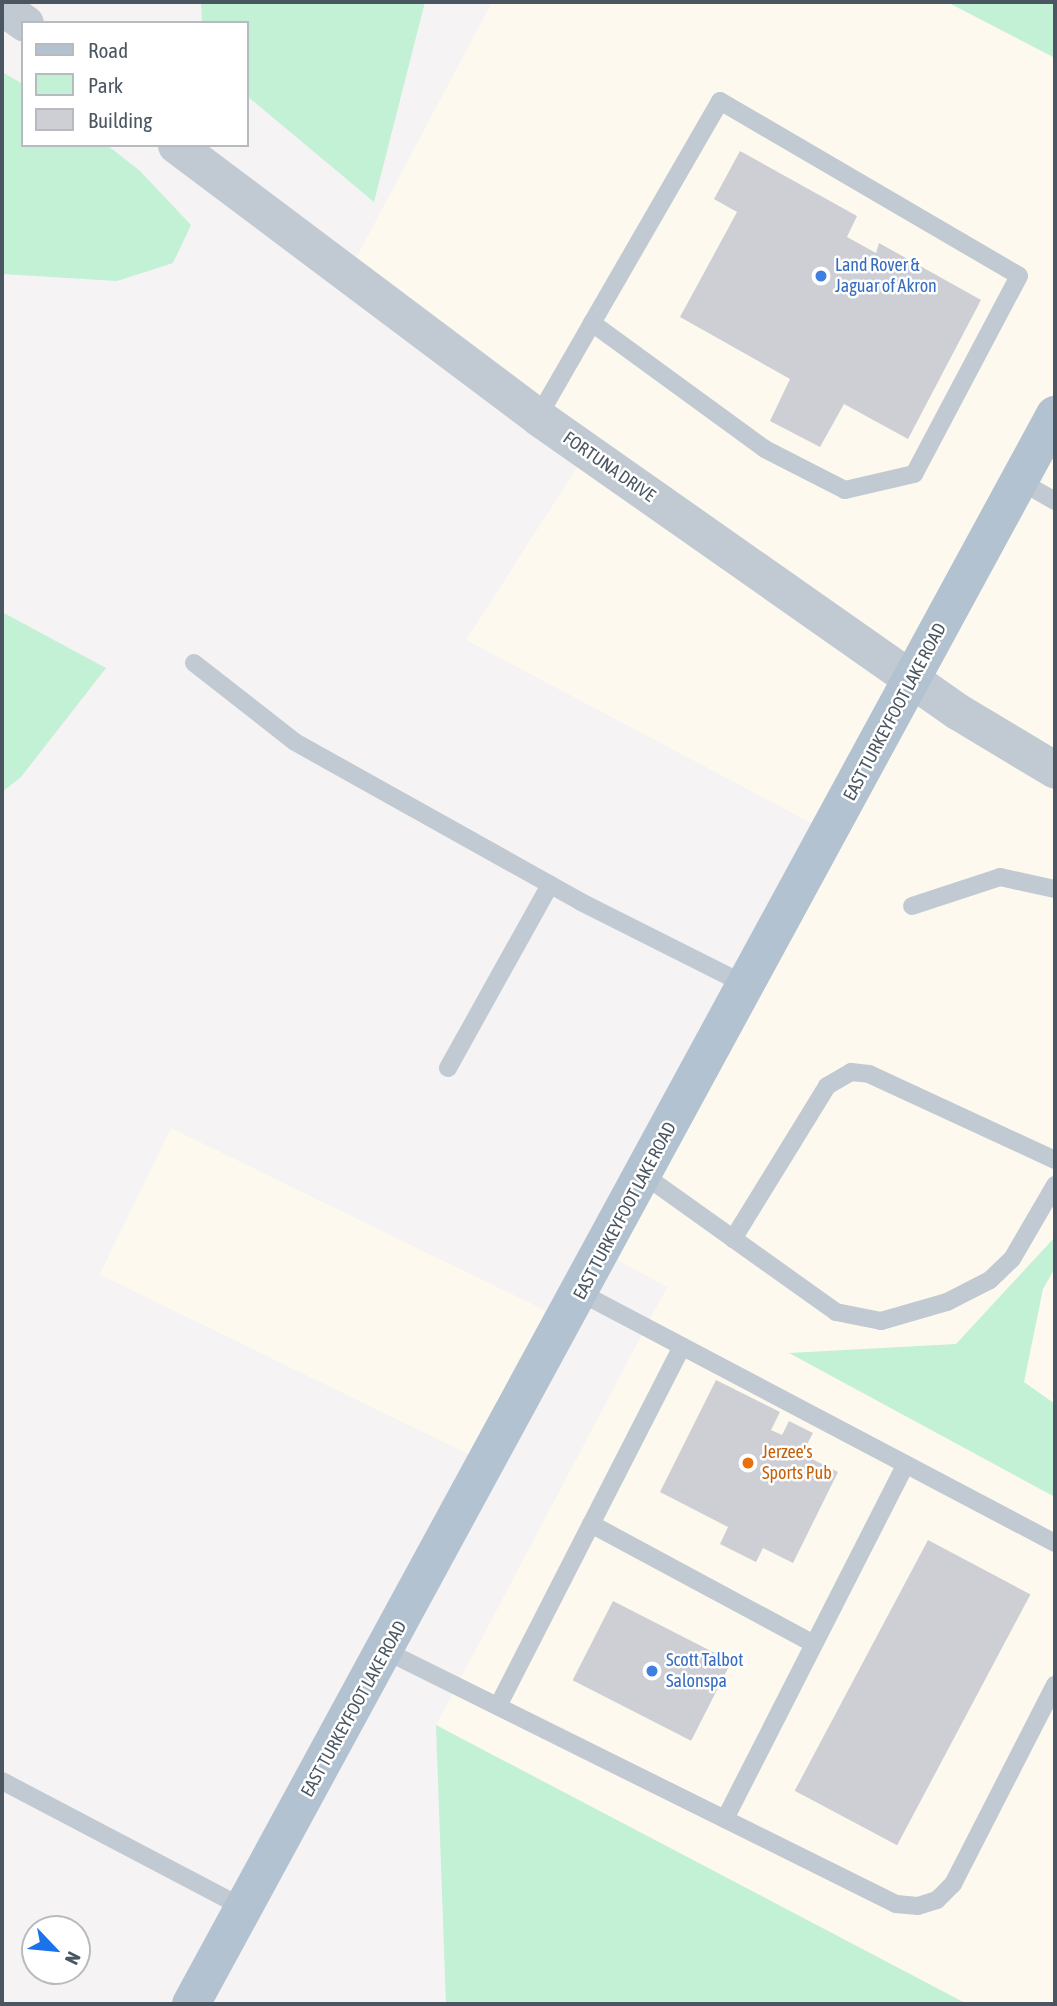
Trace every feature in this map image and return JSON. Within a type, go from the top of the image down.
[{"type":"main road","name":"EAST TURKEYFOOT LAKE ROAD","points":[[191,2004],[748,986],[1055,415]]},
{"type":"street","points":[[2,7],[22,21]]},
{"type":"street","name":"FORTUNA DRIVE","points":[[179,147],[538,418],[913,681],[1055,770]]},
{"type":"lane","points":[[538,418],[592,323],[720,100],[1019,276],[914,474],[845,491],[765,449],[592,323]]},
{"type":"lane","points":[[1020,481],[1055,502]]},
{"type":"lane","points":[[194,663],[295,742],[550,885],[748,986]]},
{"type":"lane","points":[[912,906],[1000,877],[1055,889]]},
{"type":"lane","points":[[448,1068],[550,885]]},
{"type":"lane","points":[[733,1239],[827,1086],[851,1072],[869,1073],[1055,1160]]},
{"type":"lane","points":[[644,1175],[836,1312],[881,1321],[947,1303],[990,1280],[1012,1259],[1055,1185]]},
{"type":"lane","points":[[581,1293],[1055,1543]]},
{"type":"lane","points":[[498,1706],[682,1346]]},
{"type":"lane","points":[[725,1819],[906,1464]]},
{"type":"lane","points":[[591,1524],[814,1644]]},
{"type":"lane","points":[[386,1651],[896,1904],[918,1906],[937,1900],[953,1884],[1055,1685]]},
{"type":"lane","points":[[2,1781],[244,1908]]},
{"type":"shaded area","points":[[492,2],[947,2],[1055,58],[1055,1404],[956,1345],[791,1353],[1055,1497],[1055,2004],[967,2004],[436,1725],[667,1287],[603,1252],[815,825],[466,640],[587,452],[346,277]]},
{"type":"shaded area","points":[[171,1128],[552,1314],[481,1460],[100,1275]]},
{"type":"green space","points":[[201,2],[425,2],[374,202],[248,97],[248,21],[202,21]]},
{"type":"green space","points":[[947,2],[1055,2],[1055,58]]},
{"type":"green space","points":[[2,72],[21,83],[21,147],[110,147],[140,171],[191,225],[173,263],[117,281],[2,274]]},
{"type":"green space","points":[[2,612],[106,668],[21,777],[2,792]]},
{"type":"green space","points":[[1055,1237],[1055,1268],[1043,1289],[1024,1382],[1055,1404],[1055,1497],[789,1353],[956,1344]]},
{"type":"green space","points":[[436,1725],[967,2004],[446,2004]]},
{"type":"building","name":"Land Rover & Jaguar of Akron","points":[[740,151],[857,216],[847,237],[876,253],[879,243],[981,300],[908,439],[844,404],[820,447],[770,421],[790,379],[680,317],[737,212],[714,199]]},
{"type":"building","name":"Jerzee's Sports Pub","points":[[716,1380],[780,1412],[771,1430],[782,1435],[789,1421],[813,1433],[802,1454],[838,1472],[793,1563],[763,1548],[756,1562],[720,1544],[728,1527],[660,1492]]},
{"type":"building","points":[[928,1540],[1030,1594],[897,1845],[795,1791]]},
{"type":"building","name":"Scott Talbot Salonspa","points":[[613,1601],[732,1661],[691,1741],[573,1680]]},
{"type":"place","name":"Land Rover & Jaguar of Akron","points":[[821,276]]},
{"type":"place","name":"Jerzee's Sports Pub","points":[[748,1463]]},
{"type":"place","name":"Scott Talbot Salonspa","points":[[652,1671]]}]
